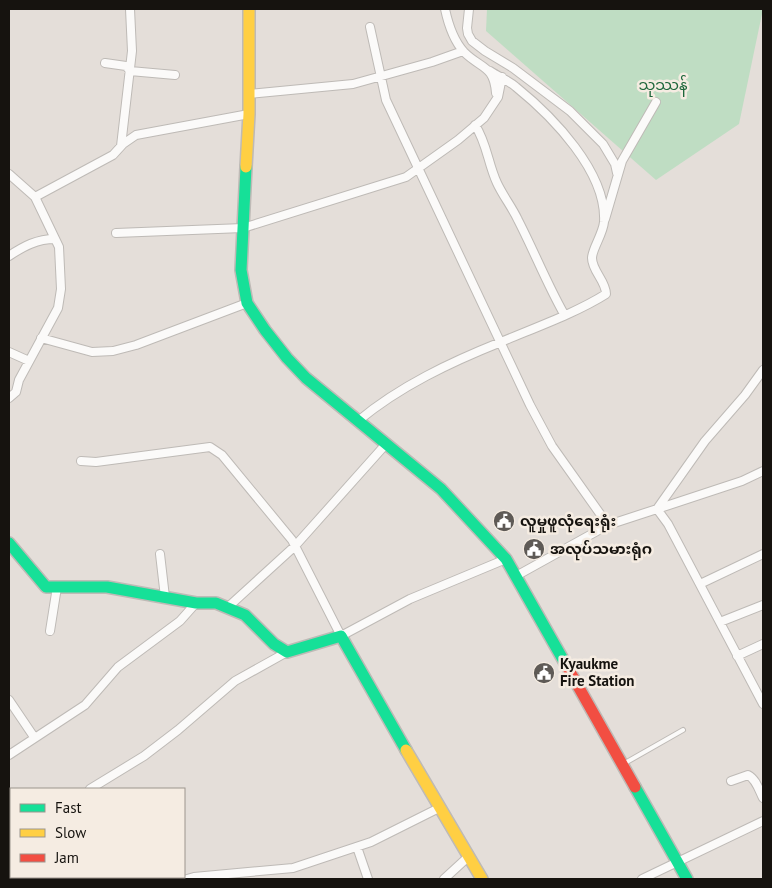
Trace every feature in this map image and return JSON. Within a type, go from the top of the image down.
[{"type":"street","points":[[121,146],[132,51],[130,9]]},
{"type":"street","points":[[249,9],[246,200],[241,270],[247,302],[264,330],[306,378],[441,489],[506,559],[687,879]]},
{"type":"street","points":[[445,9],[456,41],[463,50],[490,71],[502,77],[535,104],[567,135],[592,176],[600,196],[604,222]]},
{"type":"street","points":[[469,9],[467,28],[472,41],[513,68],[570,111],[603,144],[612,158],[617,173]]},
{"type":"street","points":[[370,27],[386,100],[530,405],[552,446],[608,525]]},
{"type":"street","points":[[249,94],[353,84],[381,78],[463,50]]},
{"type":"street","points":[[105,63],[126,66],[130,71],[175,75]]},
{"type":"street","points":[[490,71],[496,84],[497,99]]},
{"type":"street","points":[[116,233],[243,228],[406,177],[484,118],[497,99],[502,77]]},
{"type":"street","points":[[358,421],[386,399],[453,363],[606,294],[606,288],[593,263],[592,257],[600,240],[613,196],[617,173],[656,102]]},
{"type":"street","points":[[35,197],[113,155],[121,146],[136,135],[248,114]]},
{"type":"street","points":[[475,125],[484,143],[498,184],[518,218],[550,290],[564,314]]},
{"type":"street","points":[[9,174],[35,197],[59,247],[61,289],[58,308],[19,380],[16,392],[9,398]]},
{"type":"street","points":[[9,256],[21,248],[36,242],[45,239],[55,239]]},
{"type":"street","points":[[41,338],[92,352],[113,351],[136,345],[247,302]]},
{"type":"street","points":[[9,352],[29,361]]},
{"type":"street","points":[[657,509],[706,442],[763,370]]},
{"type":"street","points":[[228,608],[295,546],[386,444]]},
{"type":"street","points":[[81,461],[96,462],[210,447],[222,455],[292,540],[341,636],[439,808],[482,879]]},
{"type":"street","points":[[516,576],[608,525],[733,484],[763,471]]},
{"type":"street","points":[[657,509],[668,524],[763,704]]},
{"type":"street","points":[[9,543],[46,587],[107,588],[196,602],[216,603],[245,615],[274,644],[288,652]]},
{"type":"street","points":[[160,554],[165,597]]},
{"type":"street","points":[[700,584],[763,554]]},
{"type":"street","points":[[92,788],[144,756],[178,730],[235,681],[288,652],[341,636],[410,598],[506,559]]},
{"type":"street","points":[[50,630],[57,587]]},
{"type":"street","points":[[9,755],[85,705],[118,667],[180,620],[196,602]]},
{"type":"street","points":[[720,622],[763,605]]},
{"type":"street","points":[[737,656],[763,644]]},
{"type":"street","points":[[9,700],[34,737]]},
{"type":"street","points":[[731,781],[750,776],[754,779],[763,798]]},
{"type":"street","points":[[187,879],[294,868],[371,842],[439,808]]},
{"type":"street","points":[[642,879],[763,821]]},
{"type":"street","points":[[357,847],[368,879]]},
{"type":"street","points":[[444,879],[468,857]]},
{"type":"lane","points":[[622,765],[683,730]]},
{"type":"green space","name":"သုဿန်","points":[[487,9],[763,9],[739,124],[656,180],[486,31]]},
{"type":"traffic: fast","points":[[246,167],[241,270],[247,303],[287,358],[306,378],[441,489],[506,559],[565,663]]},
{"type":"traffic: fast","points":[[9,543],[46,587],[107,587],[196,603],[216,603],[245,615],[274,644],[287,652],[341,636],[406,750]]},
{"type":"traffic: fast","points":[[635,787],[687,879]]},
{"type":"traffic: slow","points":[[246,167],[249,114],[249,9]]},
{"type":"traffic: slow","points":[[406,750],[482,879]]},
{"type":"traffic: jam","points":[[565,663],[635,787]]},
{"type":"place","name":"လူမှုဖူလုံရေးရုံး","points":[[504,521]]},
{"type":"place","name":"အလုပ်သမားရုံဂ","points":[[534,549]]},
{"type":"place","name":"Kyaukme Fire Station","points":[[544,673]]}]
